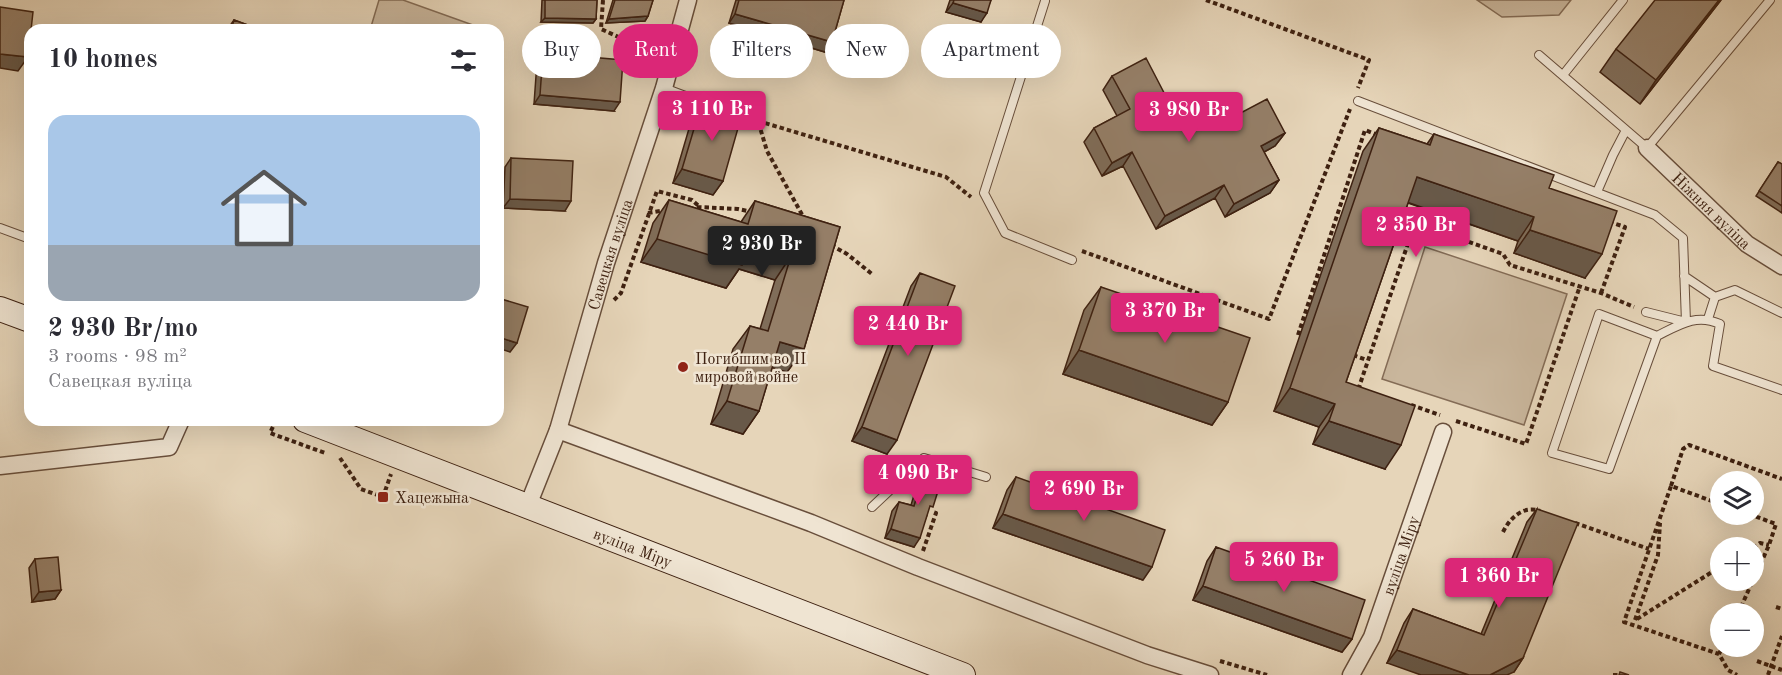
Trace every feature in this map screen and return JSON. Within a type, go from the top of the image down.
[{"type":"main road","points":[[0,309],[24,318]]},
{"type":"main road","name":"вуліца Міру","points":[[320,426],[963,675]]},
{"type":"street","name":"Савецкая вуліца","points":[[681,24],[688,0]]},
{"type":"street","name":"Савецкая вуліца","points":[[527,508],[558,430],[606,263],[667,78]]},
{"type":"street","name":"Ніжняя вуліца","points":[[1647,148],[1747,244],[1782,266]]},
{"type":"street","points":[[0,466],[169,447],[178,426]]},
{"type":"street","points":[[558,430],[811,523],[918,567],[1147,655],[1209,675]]},
{"type":"street","name":"вуліца Міру","points":[[1351,675],[1372,637],[1443,432]]},
{"type":"lane","points":[[1563,75],[1623,0]]},
{"type":"lane","points":[[1539,55],[1647,148],[1770,0]]},
{"type":"lane","points":[[1046,1],[984,193],[1005,233],[1072,260]]},
{"type":"lane","points":[[664,88],[688,97],[725,106]]},
{"type":"lane","points":[[1356,99],[1655,215],[1683,238],[1686,322]]},
{"type":"lane","points":[[1597,192],[1626,130]]},
{"type":"lane","points":[[0,228],[24,236]]},
{"type":"lane","points":[[1684,276],[1715,297]]},
{"type":"lane","points":[[1715,297],[1735,290],[1782,312]]},
{"type":"lane","points":[[1708,319],[1715,297]]},
{"type":"lane","points":[[1646,312],[1686,322]]},
{"type":"lane","points":[[1657,336],[1599,314],[1552,453],[1609,469],[1657,336],[1686,322],[1708,319],[1720,324],[1713,366],[1782,390]]},
{"type":"lane","points":[[872,507],[924,458],[986,477]]},
{"type":"path","points":[[603,0],[601,29],[613,35]]},
{"type":"path","points":[[1079,249],[1269,319],[1356,99],[1369,60],[1206,0]]},
{"type":"path","points":[[725,106],[758,121],[946,177],[972,198]]},
{"type":"path","points":[[758,121],[767,151],[794,196],[807,224]]},
{"type":"path","points":[[1298,335],[1365,130],[1387,138]]},
{"type":"path","points":[[621,293],[657,191],[692,200],[700,207]]},
{"type":"path","points":[[689,208],[738,209],[760,214]]},
{"type":"path","points":[[648,213],[667,210]]},
{"type":"path","points":[[1601,293],[1625,227],[1603,219]]},
{"type":"path","points":[[1370,391],[1359,387],[1415,224],[1503,254],[1510,264],[1601,293],[1646,312]]},
{"type":"path","points":[[830,244],[872,274]]},
{"type":"path","points":[[1403,403],[1526,444],[1580,286]]},
{"type":"path","points":[[1350,354],[1367,360]]},
{"type":"path","points":[[273,426],[270,433],[342,459],[361,489],[383,497]]},
{"type":"path","points":[[1710,651],[1624,622],[1683,449],[1689,445],[1782,479]]},
{"type":"path","points":[[1671,486],[1710,500]]},
{"type":"path","points":[[1503,532],[1509,520],[1521,512],[1533,508],[1544,512]]},
{"type":"path","points":[[924,549],[936,513],[932,512]]},
{"type":"path","points":[[1635,620],[1658,555],[1661,516]]},
{"type":"path","points":[[1764,520],[1776,524]]},
{"type":"path","points":[[1764,556],[1776,524],[1782,521]]},
{"type":"path","points":[[1574,522],[1650,549]]},
{"type":"path","points":[[1764,544],[1769,545]]},
{"type":"path","points":[[1629,624],[1710,573]]},
{"type":"path","points":[[1776,607],[1782,609]]},
{"type":"path","points":[[1768,675],[1782,636]]},
{"type":"path","points":[[1721,657],[1728,670],[1737,675]]},
{"type":"path","points":[[1756,662],[1782,670]]},
{"type":"path","points":[[1613,675],[1618,675]]},
{"type":"shaded area","points":[[379,0],[403,0],[470,24],[372,24]]},
{"type":"shaded area","points":[[1477,0],[1571,0],[1559,15],[1502,17]]},
{"type":"shaded area","points":[[1425,247],[1567,294],[1524,425],[1382,379]]},
{"type":"building","points":[[545,0],[597,0],[596,19],[545,18]]},
{"type":"building","points":[[615,0],[653,0],[648,16],[609,19]]},
{"type":"building","points":[[739,0],[844,0],[837,24],[825,24],[825,40],[813,37],[813,24],[770,24],[735,14]]},
{"type":"building","points":[[954,0],[991,0],[987,13],[953,3]]},
{"type":"building","points":[[1655,0],[1719,0],[1656,80],[1616,49]]},
{"type":"building","points":[[0,7],[33,12],[32,24],[24,24],[24,57],[0,54]]},
{"type":"building","points":[[234,20],[245,24],[233,24]]},
{"type":"building","points":[[601,58],[613,59],[613,78],[622,78],[620,102],[540,95],[541,78],[601,78]]},
{"type":"building","points":[[1146,58],[1173,110],[1202,95],[1218,125],[1267,99],[1285,133],[1261,146],[1279,180],[1234,204],[1224,185],[1165,216],[1132,152],[1112,163],[1094,128],[1130,109],[1112,76]]},
{"type":"building","points":[[702,102],[742,114],[723,181],[682,169]]},
{"type":"building","points":[[1379,128],[1430,145],[1434,134],[1554,175],[1549,188],[1617,211],[1602,254],[1530,230],[1534,217],[1417,177],[1346,382],[1415,406],[1401,445],[1329,421],[1335,404],[1290,388]]},
{"type":"building","points":[[511,158],[573,161],[571,201],[510,199]]},
{"type":"building","points":[[1778,162],[1782,164],[1782,206],[1759,191]]},
{"type":"building","points":[[669,200],[748,224],[755,201],[840,227],[804,349],[780,342],[759,411],[727,401],[750,326],[768,331],[791,256],[748,243],[742,265],[657,239]]},
{"type":"building","points":[[920,273],[955,286],[897,440],[862,427]]},
{"type":"building","points":[[1101,287],[1250,338],[1228,402],[1079,350]]},
{"type":"building","points":[[504,300],[528,307],[517,343],[504,339]]},
{"type":"building","points":[[925,469],[943,475],[920,538],[891,529],[899,502],[914,506]]},
{"type":"building","points":[[1016,477],[1165,530],[1152,567],[1003,514]]},
{"type":"building","points":[[1537,509],[1578,523],[1523,658],[1490,675],[1469,675],[1397,650],[1413,609],[1484,635]]},
{"type":"building","points":[[1216,547],[1365,600],[1352,639],[1203,586]]},
{"type":"building","points":[[58,557],[61,590],[39,592],[35,559]]},
{"type":"place","name":"Погибшим во II мировой войне","points":[[683,367]]},
{"type":"place","name":"Хацежына","points":[[383,497]]}]
